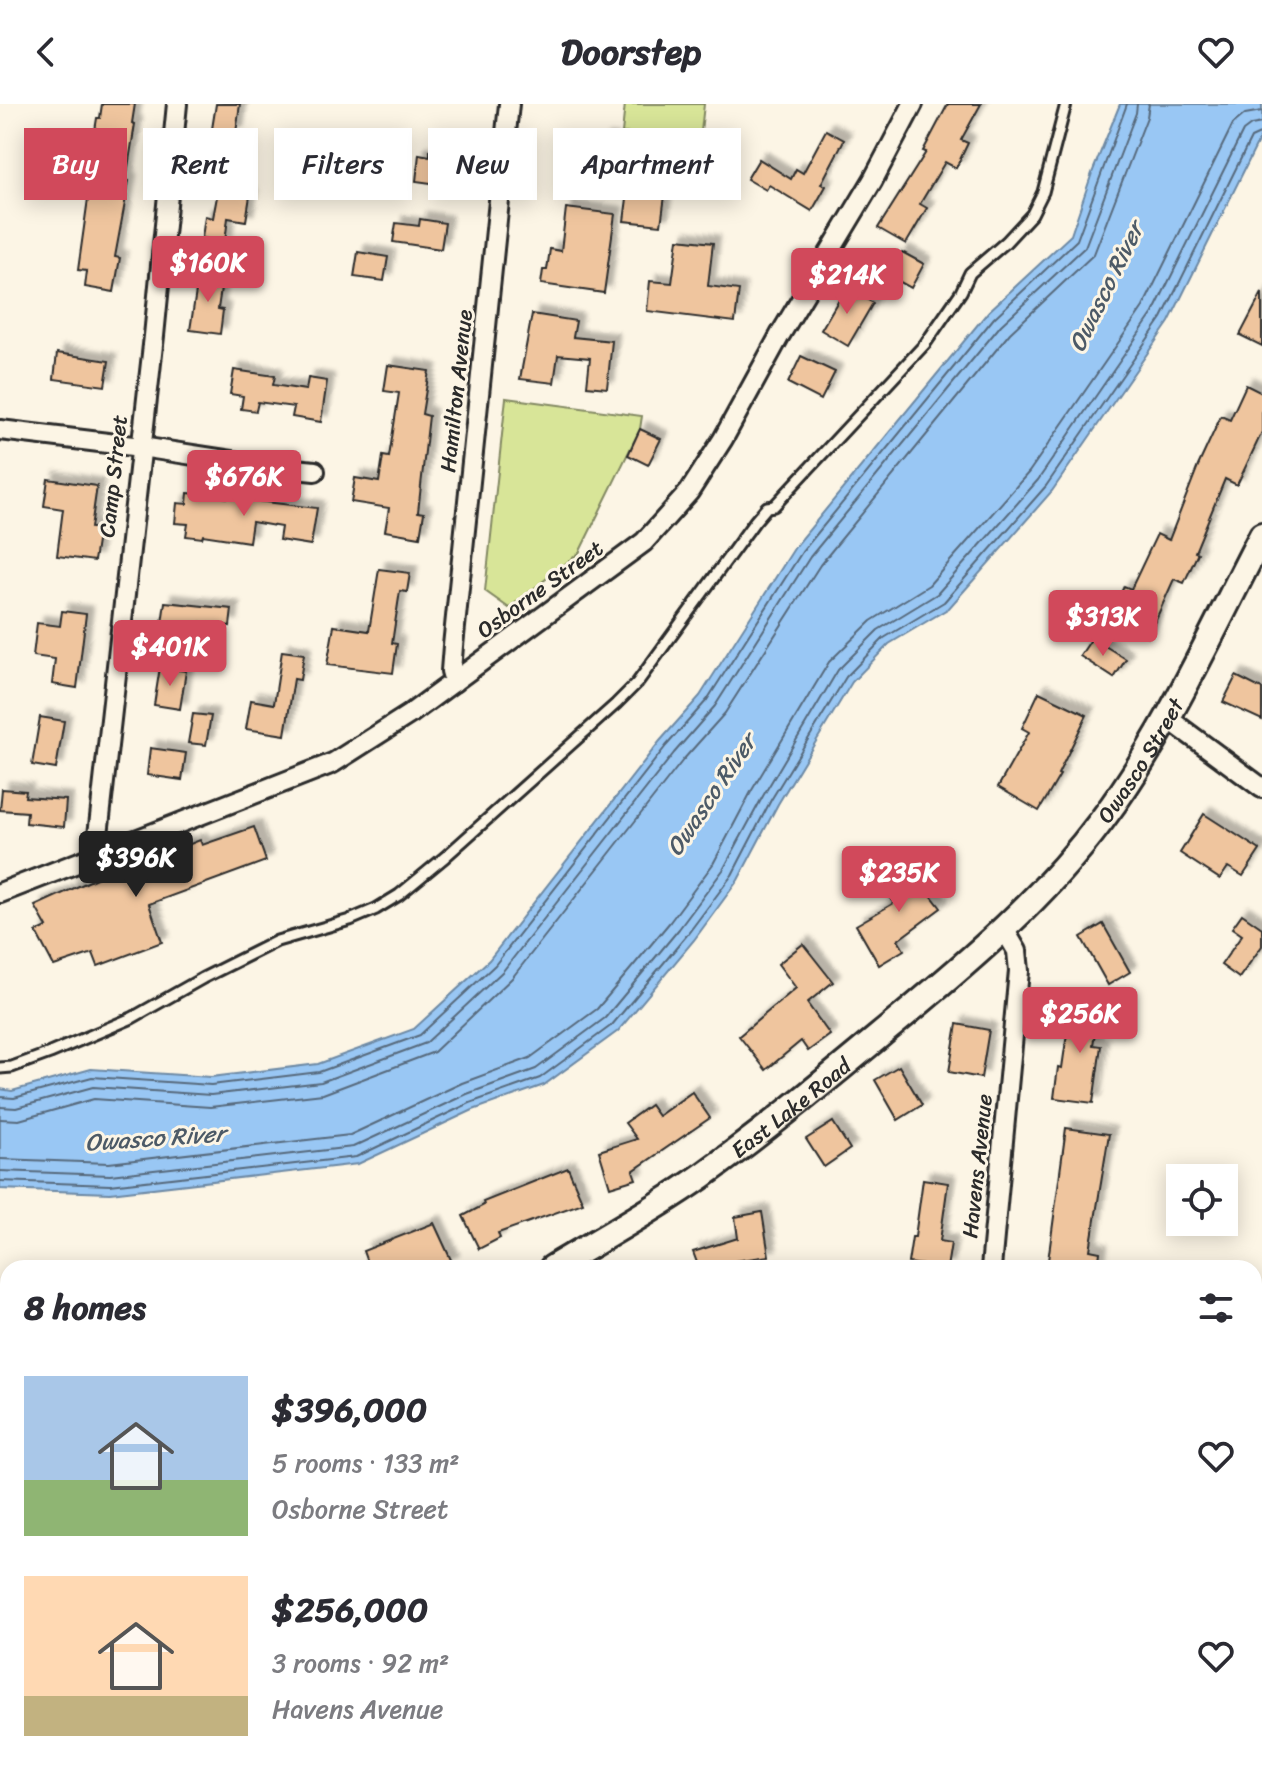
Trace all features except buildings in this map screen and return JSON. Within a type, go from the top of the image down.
[{"type":"main road","name":"Owasco Street","points":[[1008,926],[1051,883],[1104,817],[1166,717],[1262,535]]},
{"type":"main road","name":"East Lake Road","points":[[565,1260],[699,1179],[766,1130],[1008,926]]},
{"type":"street","name":"Camp Street","points":[[96,853],[177,104]]},
{"type":"street","name":"Hamilton Avenue","points":[[454,682],[451,671],[509,104]]},
{"type":"street","name":"Osborne Street","points":[[0,893],[333,763],[410,714],[658,530],[689,492],[723,439],[780,335],[873,180],[913,104]]},
{"type":"street","points":[[0,430],[315,471]]},
{"type":"street","points":[[1166,717],[1262,788]]},
{"type":"street","name":"Havens Avenue","points":[[992,1260],[1019,971],[1017,951],[1008,926]]},
{"type":"lane","points":[[0,1068],[12,1067],[50,1053],[132,1018],[277,941],[350,920],[376,909],[399,895],[445,857],[616,704],[637,683],[755,521],[767,507],[774,506],[925,344],[961,292],[970,273],[1032,214],[1043,192],[1066,104]]},
{"type":"green space","points":[[625,104],[704,104],[701,128],[623,128]]},
{"type":"green space","points":[[506,398],[642,416],[640,429],[579,553],[509,608],[485,591]]},
{"type":"water","name":"Owasco River","points":[[1120,104],[1262,104],[1262,134],[1169,322],[1052,491],[949,608],[889,644],[852,682],[778,804],[738,880],[694,940],[618,1031],[544,1085],[473,1110],[358,1164],[110,1193],[0,1189],[0,1089],[12,1091],[91,1069],[211,1077],[318,1064],[414,1029],[489,960],[660,741],[700,696],[795,547],[988,312],[1071,235]]}]
